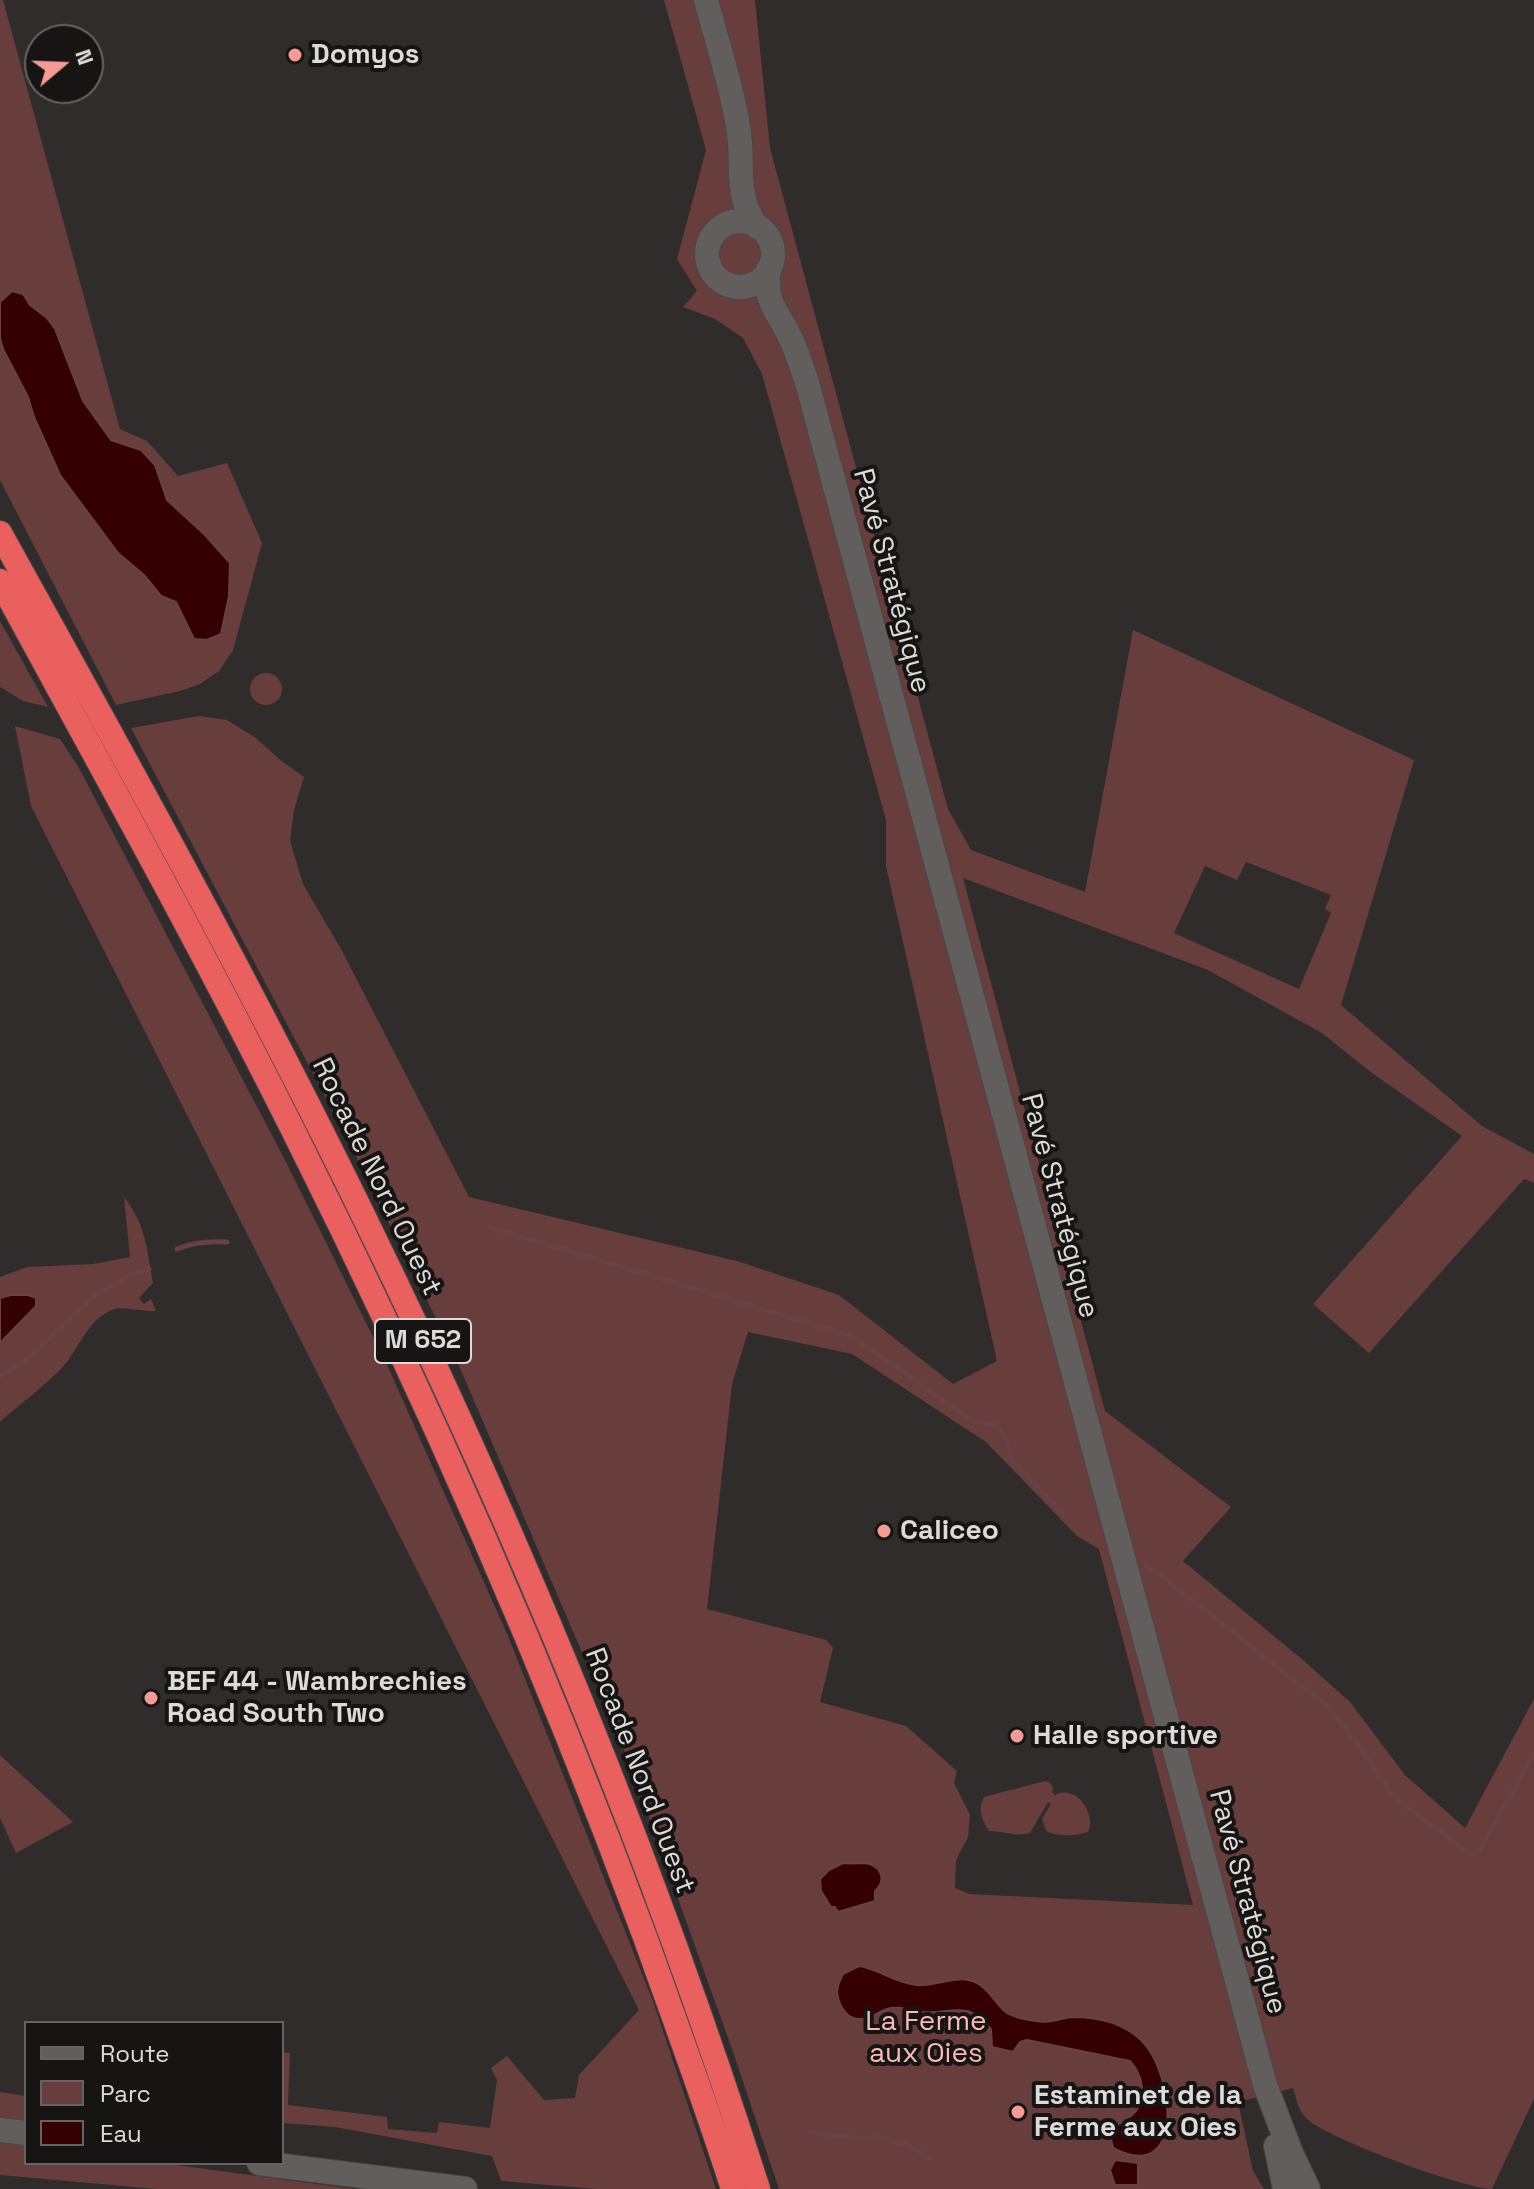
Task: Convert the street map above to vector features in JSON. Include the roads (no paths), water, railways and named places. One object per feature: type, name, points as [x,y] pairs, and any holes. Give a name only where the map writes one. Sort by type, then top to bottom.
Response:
[{"type":"highway","points":[[0,513],[88,691]]},
{"type":"highway","name":"Rocade Nord Ouest","points":[[0,533],[185,870],[308,1105],[404,1300],[482,1469],[552,1630],[642,1856],[758,2189]]},
{"type":"highway","name":"Rocade Nord Ouest","points":[[0,581],[265,1074],[432,1418],[512,1601],[601,1818],[733,2189]]},
{"type":"main road","points":[[706,0],[733,100],[740,145],[741,191],[746,209],[767,236],[772,249],[768,270],[756,283],[734,287],[722,281],[710,268],[707,252],[727,206],[740,145]]},
{"type":"main road","points":[[713,235],[731,223],[745,222],[757,227]]},
{"type":"main road","name":"Pavé Stratégique","points":[[768,270],[771,306],[793,344],[825,448],[1265,2085],[1285,2189]]},
{"type":"main road","name":"Pavé Stratégique","points":[[734,287],[767,313],[793,344]]},
{"type":"main road","name":"Pavé Stratégique","points":[[1265,2085],[1308,2189]]},
{"type":"main road","points":[[0,2130],[24,2133]]},
{"type":"main road","points":[[275,2165],[465,2189]]},
{"type":"water","points":[[12,291],[23,294],[55,329],[83,401],[111,440],[141,450],[155,465],[167,500],[230,563],[229,596],[221,634],[207,640],[194,639],[176,602],[161,596],[144,575],[118,553],[60,475],[0,338],[0,302]]},
{"type":"water","points":[[11,1295],[36,1298],[36,1306],[0,1343],[0,1298]]},
{"type":"water","points":[[843,1863],[869,1864],[878,1869],[881,1882],[875,1891],[875,1901],[838,1912],[831,1907],[821,1891],[820,1879]]},
{"type":"water","points":[[859,1966],[917,1985],[970,1980],[985,1989],[1007,2013],[1021,2018],[1045,2022],[1073,2017],[1091,2018],[1126,2029],[1141,2040],[1153,2056],[1161,2076],[1167,2121],[1163,2139],[1153,2152],[1137,2156],[1113,2148],[1109,2130],[1133,2114],[1142,2099],[1140,2078],[1130,2061],[1027,2040],[1020,2042],[1013,2052],[992,2047],[991,2029],[967,2011],[924,2012],[896,2008],[866,2018],[853,2018],[842,2007],[838,1986],[843,1974]]},
{"type":"water","points":[[1115,2160],[1138,2163],[1138,2185],[1115,2185],[1110,2170]]},
{"type":"waterway","points":[[489,1227],[852,1336],[971,1420],[998,1426],[1013,1461],[1062,1513]]},
{"type":"waterway","points":[[177,1249],[202,1242],[227,1242]]},
{"type":"waterway","points":[[0,1376],[34,1353],[92,1298],[129,1275],[149,1269]]},
{"type":"waterway","points":[[1146,1567],[1327,1706],[1388,1789],[1404,1805],[1472,1855],[1479,1852],[1534,1753]]},
{"type":"waterway","points":[[809,2132],[863,2139],[880,2137],[907,2145],[931,2158]]},
{"type":"place","name":"Domyos","points":[[295,55]]},
{"type":"place","name":"Caliceo","points":[[884,1531]]},
{"type":"place","name":"BEF 44 - Wambrechies Road South Two","points":[[151,1698]]},
{"type":"place","name":"Halle sportive","points":[[1017,1736]]},
{"type":"place","name":"Estaminet de la Ferme aux Oies","points":[[1018,2112]]},
{"type":"park label","name":"La Ferme aux Oies","points":[[926,2038]]}]
